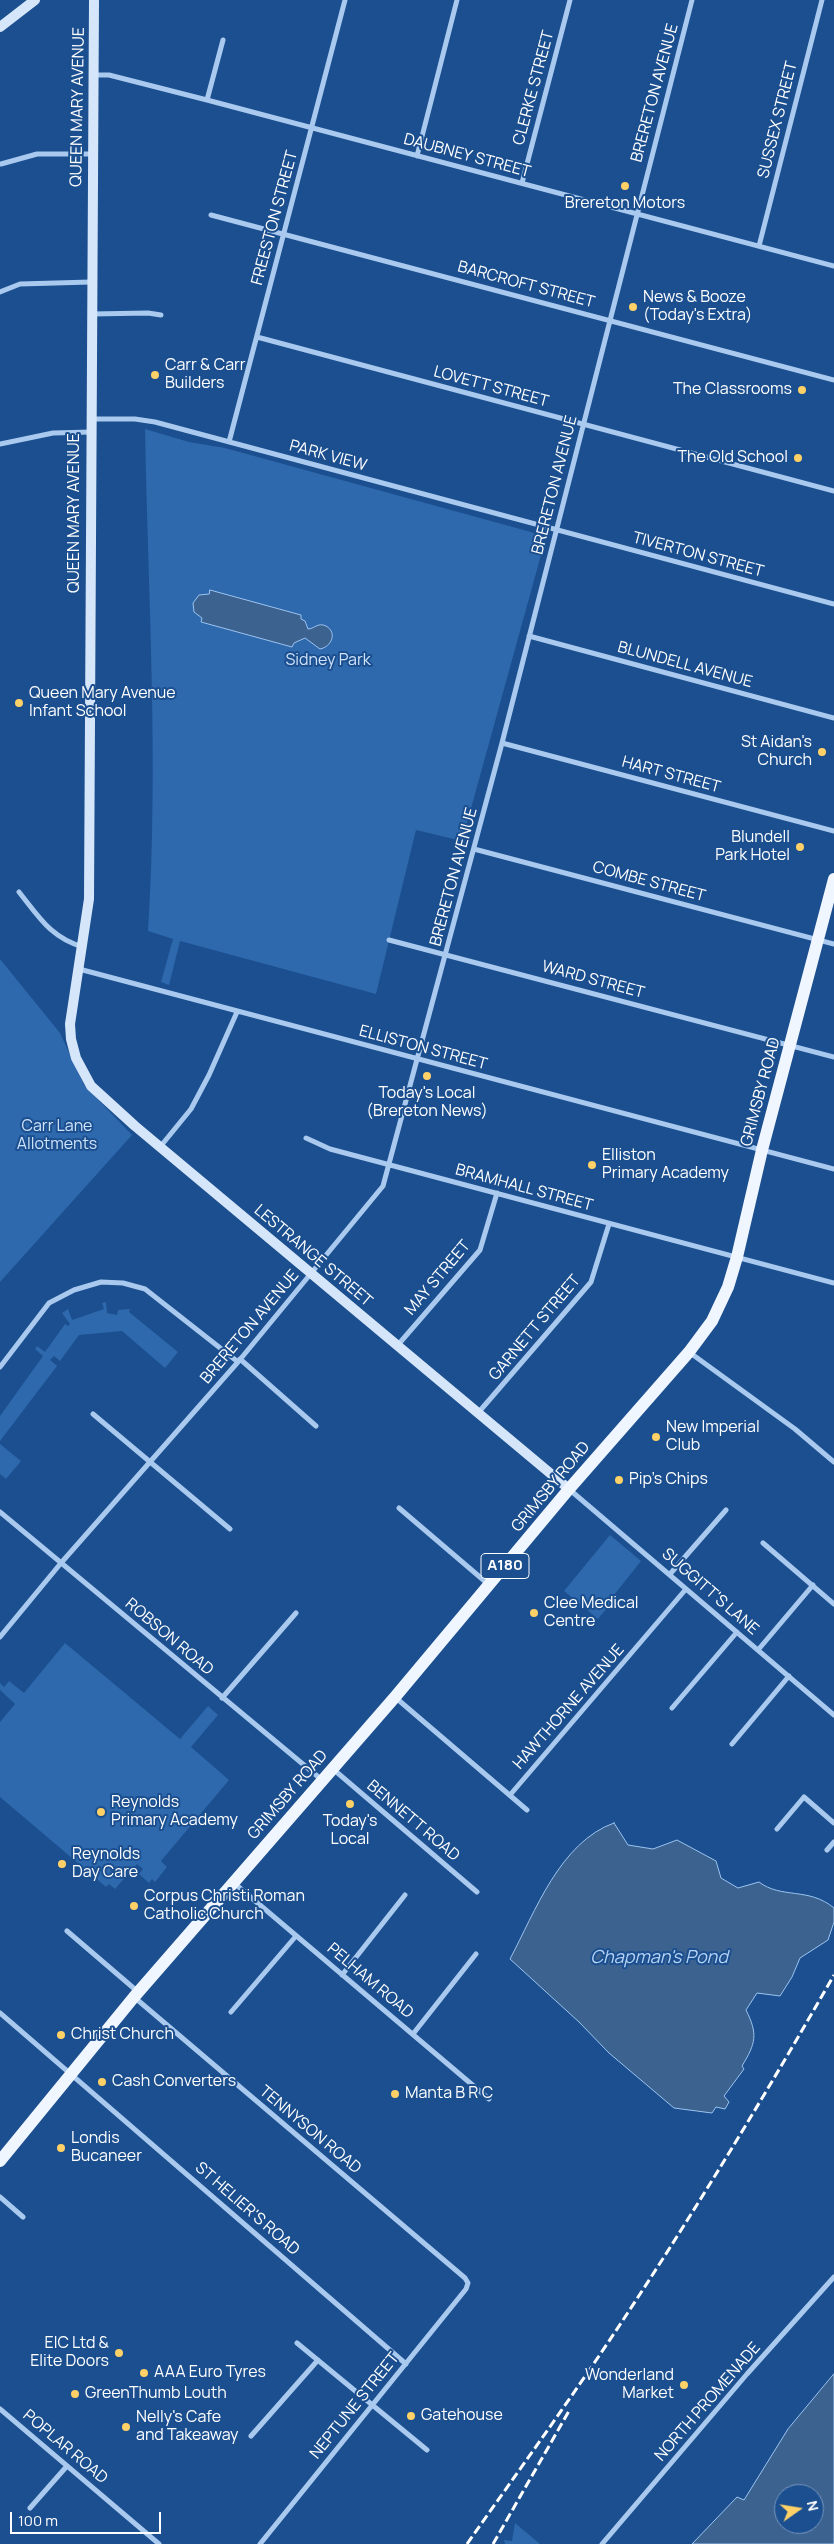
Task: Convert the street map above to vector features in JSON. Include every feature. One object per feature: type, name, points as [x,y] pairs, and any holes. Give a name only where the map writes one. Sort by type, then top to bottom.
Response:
[{"type":"main road","name":"GRIMSBY ROAD","points":[[0,2161],[137,1995],[395,1697],[569,1489],[689,1352],[712,1321],[728,1287],[737,1257],[762,1150],[834,879]]},
{"type":"street","points":[[0,27],[35,0]]},
{"type":"street","name":"QUEEN MARY AVENUE","points":[[70,1024],[89,899],[92,74],[94,0]]},
{"type":"street","name":"FREESTON STREET","points":[[229,442],[345,0]]},
{"type":"street","points":[[417,156],[457,0]]},
{"type":"street","name":"CLERKE STREET","points":[[522,183],[570,0]]},
{"type":"street","name":"BRERETON AVENUE","points":[[0,1637],[61,1563],[239,1360],[384,1186],[502,743],[582,424],[692,0]]},
{"type":"street","name":"SUSSEX STREET","points":[[759,246],[822,0]]},
{"type":"street","points":[[207,100],[223,40]]},
{"type":"street","name":"DAUBNEY STREET","points":[[92,74],[109,75],[312,127],[834,266]]},
{"type":"street","points":[[1,164],[37,154],[92,154]]},
{"type":"street","name":"BARCROFT STREET","points":[[211,215],[834,380]]},
{"type":"street","points":[[0,292],[20,284],[92,282]]},
{"type":"street","points":[[91,314],[148,312],[161,315]]},
{"type":"street","name":"LOVETT STREET","points":[[257,337],[834,491]]},
{"type":"street","name":"PARK VIEW","points":[[91,419],[135,419],[229,442],[556,531]]},
{"type":"street","points":[[0,444],[53,433],[91,432]]},
{"type":"street","name":"TIVERTON STREET","points":[[556,531],[834,604]]},
{"type":"street","name":"BLUNDELL AVENUE","points":[[529,636],[834,718]]},
{"type":"street","name":"HART STREET","points":[[502,743],[834,831]]},
{"type":"street","name":"COMBE STREET","points":[[474,848],[834,944]]},
{"type":"street","points":[[19,892],[49,929],[66,942],[83,947]]},
{"type":"street","name":"WARD STREET","points":[[389,940],[834,1057]]},
{"type":"street","name":"ELLISTON STREET","points":[[79,969],[834,1169]]},
{"type":"street","points":[[159,1148],[191,1109],[238,1012]]},
{"type":"street","name":"LESTRANGE STREET","points":[[70,1024],[76,1058],[91,1086],[159,1148],[312,1273],[569,1489]]},
{"type":"street","name":"BRAMHALL STREET","points":[[306,1138],[330,1149],[834,1283]]},
{"type":"street","name":"MAY STREET","points":[[397,1346],[480,1250],[497,1193]]},
{"type":"street","name":"GARNETT STREET","points":[[478,1414],[591,1282],[609,1224]]},
{"type":"street","points":[[0,1366],[49,1303],[74,1290],[101,1282],[123,1283],[144,1289],[239,1360],[316,1426]]},
{"type":"street","points":[[689,1352],[795,1429],[834,1462]]},
{"type":"street","points":[[93,1414],[230,1529]]},
{"type":"street","name":"SUGGITT'S LANE","points":[[569,1489],[834,1715]]},
{"type":"street","points":[[399,1508],[489,1584]]},
{"type":"street","points":[[670,1574],[726,1510]]},
{"type":"street","name":"ROBSON ROAD","points":[[0,1512],[323,1781]]},
{"type":"street","points":[[764,1543],[834,1604]]},
{"type":"street","points":[[758,1650],[813,1585]]},
{"type":"street","name":"HAWTHORNE AVENUE","points":[[510,1795],[686,1589]]},
{"type":"street","points":[[222,1698],[296,1613]]},
{"type":"street","points":[[672,1708],[737,1632]]},
{"type":"street","points":[[732,1744],[788,1676]]},
{"type":"street","points":[[395,1697],[527,1810]]},
{"type":"street","name":"BENNETT ROAD","points":[[332,1769],[477,1892]]},
{"type":"street","points":[[777,1829],[804,1797],[832,1821],[834,1814]]},
{"type":"street","points":[[827,1850],[834,1842]]},
{"type":"street","name":"PELHAM ROAD","points":[[234,1883],[490,2099]]},
{"type":"street","points":[[342,1975],[405,1895]]},
{"type":"street","name":"TENNYSON ROAD","points":[[67,1932],[137,1995],[465,2278],[468,2283]]},
{"type":"street","points":[[231,2012],[296,1936]]},
{"type":"street","points":[[413,2034],[476,1954]]},
{"type":"street","name":"ST HELIER'S ROAD","points":[[0,2013],[406,2364]]},
{"type":"street","points":[[0,2197],[23,2217]]},
{"type":"street","name":"NORTH PROMENADE","points":[[602,2544],[747,2374],[834,2277]]},
{"type":"street","name":"NEPTUNE STREET","points":[[260,2544],[466,2289],[468,2283]]},
{"type":"street","points":[[297,2343],[427,2450]]},
{"type":"street","points":[[251,2436],[318,2360]]},
{"type":"street","name":"POPLAR ROAD","points":[[0,2408],[159,2544]]},
{"type":"street","points":[[30,2508],[67,2466]]},
{"type":"green space","name":"Sidney Park","points":[[145,429],[189,442],[225,448],[531,532],[537,535],[542,547],[462,841],[416,830],[376,994],[180,941],[169,985],[161,982],[173,939],[148,931],[153,806],[153,743]]},
{"type":"green space","name":"Carr Lane Allotments","points":[[0,959],[60,1033],[84,1085],[132,1135],[0,1282]]},
{"type":"green space","points":[[106,1302],[107,1313],[117,1315],[118,1310],[130,1309],[129,1312],[178,1352],[165,1368],[122,1331],[79,1335],[60,1361],[54,1356],[50,1360],[57,1366],[0,1441],[0,1416],[43,1356],[35,1349],[37,1346],[45,1352],[65,1324],[68,1326],[70,1324],[62,1313],[68,1309],[72,1320],[104,1309],[102,1303]]},
{"type":"green space","points":[[0,1444],[21,1461],[6,1479],[0,1474]]},
{"type":"green space","points":[[610,1535],[641,1561],[598,1619],[564,1591]]},
{"type":"green space","name":"Reynolds Primary Academy","points":[[65,1643],[180,1739],[208,1706],[218,1715],[191,1747],[229,1780],[161,1861],[167,1867],[155,1882],[152,1879],[149,1883],[139,1874],[143,1869],[137,1864],[115,1889],[109,1884],[106,1887],[0,1797],[0,1722],[15,1704],[0,1690],[0,1683],[4,1687],[9,1681],[24,1693]]},
{"type":"green space","points":[[515,2523],[540,2544],[505,2544],[504,2540],[512,2541]]},
{"type":"water","points":[[210,590],[301,615],[301,619],[305,621],[308,629],[318,625],[326,626],[332,632],[332,639],[327,646],[320,649],[305,638],[294,643],[292,647],[201,622],[202,618],[194,612],[193,603],[199,595],[209,594]]},
{"type":"water","name":"Chapman's Pond","points":[[614,1823],[628,1845],[653,1849],[677,1840],[716,1861],[721,1878],[738,1888],[759,1882],[776,1890],[815,1897],[834,1908],[834,1922],[828,1940],[800,1958],[792,1977],[780,1996],[757,1993],[746,2010],[754,2032],[753,2045],[742,2066],[744,2069],[724,2096],[729,2102],[725,2109],[716,2107],[712,2113],[674,2108],[609,2053],[579,2022],[510,1959],[551,1880],[564,1862],[578,1846],[595,1832]]},
{"type":"water","points":[[834,2374],[834,2544],[692,2544],[737,2497],[744,2500],[788,2429]]},
{"type":"railway","points":[[467,2544],[585,2377],[651,2278],[783,2063],[834,1975]]},
{"type":"railway","points":[[493,2544],[569,2411]]},
{"type":"place","name":"Brereton Motors","points":[[625,186]]},
{"type":"place","name":"News & Booze (Today's Extra)","points":[[633,307]]},
{"type":"place","name":"Carr & Carr Builders","points":[[155,375]]},
{"type":"place","name":"The Classrooms","points":[[802,390]]},
{"type":"place","name":"The Old School","points":[[798,458]]},
{"type":"place","name":"Queen Mary Avenue Infant School","points":[[19,703]]},
{"type":"place","name":"St Aidan's Church","points":[[822,752]]},
{"type":"place","name":"Blundell Park Hotel","points":[[800,847]]},
{"type":"place","name":"Today's Local (Brereton News)","points":[[427,1076]]},
{"type":"place","name":"Elliston Primary Academy","points":[[592,1165]]},
{"type":"place","name":"New Imperial Club","points":[[656,1437]]},
{"type":"place","name":"Pip’s Chips","points":[[619,1480]]},
{"type":"place","name":"Clee Medical Centre","points":[[534,1613]]},
{"type":"place","name":"Today's Local","points":[[350,1804]]},
{"type":"place","name":"Reynolds Primary Academy","points":[[101,1812]]},
{"type":"place","name":"Reynolds Day Care","points":[[62,1864]]},
{"type":"place","name":"Corpus Christi Roman Catholic Church","points":[[134,1906]]},
{"type":"place","name":"Christ Church","points":[[61,2035]]},
{"type":"place","name":"Cash Converters","points":[[102,2082]]},
{"type":"place","name":"Manta B R C","points":[[395,2094]]},
{"type":"place","name":"Londis Bucaneer","points":[[61,2148]]},
{"type":"place","name":"EIC Ltd & Elite Doors","points":[[119,2353]]},
{"type":"place","name":"AAA Euro Tyres","points":[[144,2373]]},
{"type":"place","name":"Wonderland Market","points":[[684,2385]]},
{"type":"place","name":"GreenThumb Louth","points":[[75,2394]]},
{"type":"place","name":"Gatehouse","points":[[411,2416]]},
{"type":"place","name":"Nelly's Cafe and Takeaway","points":[[126,2427]]}]
